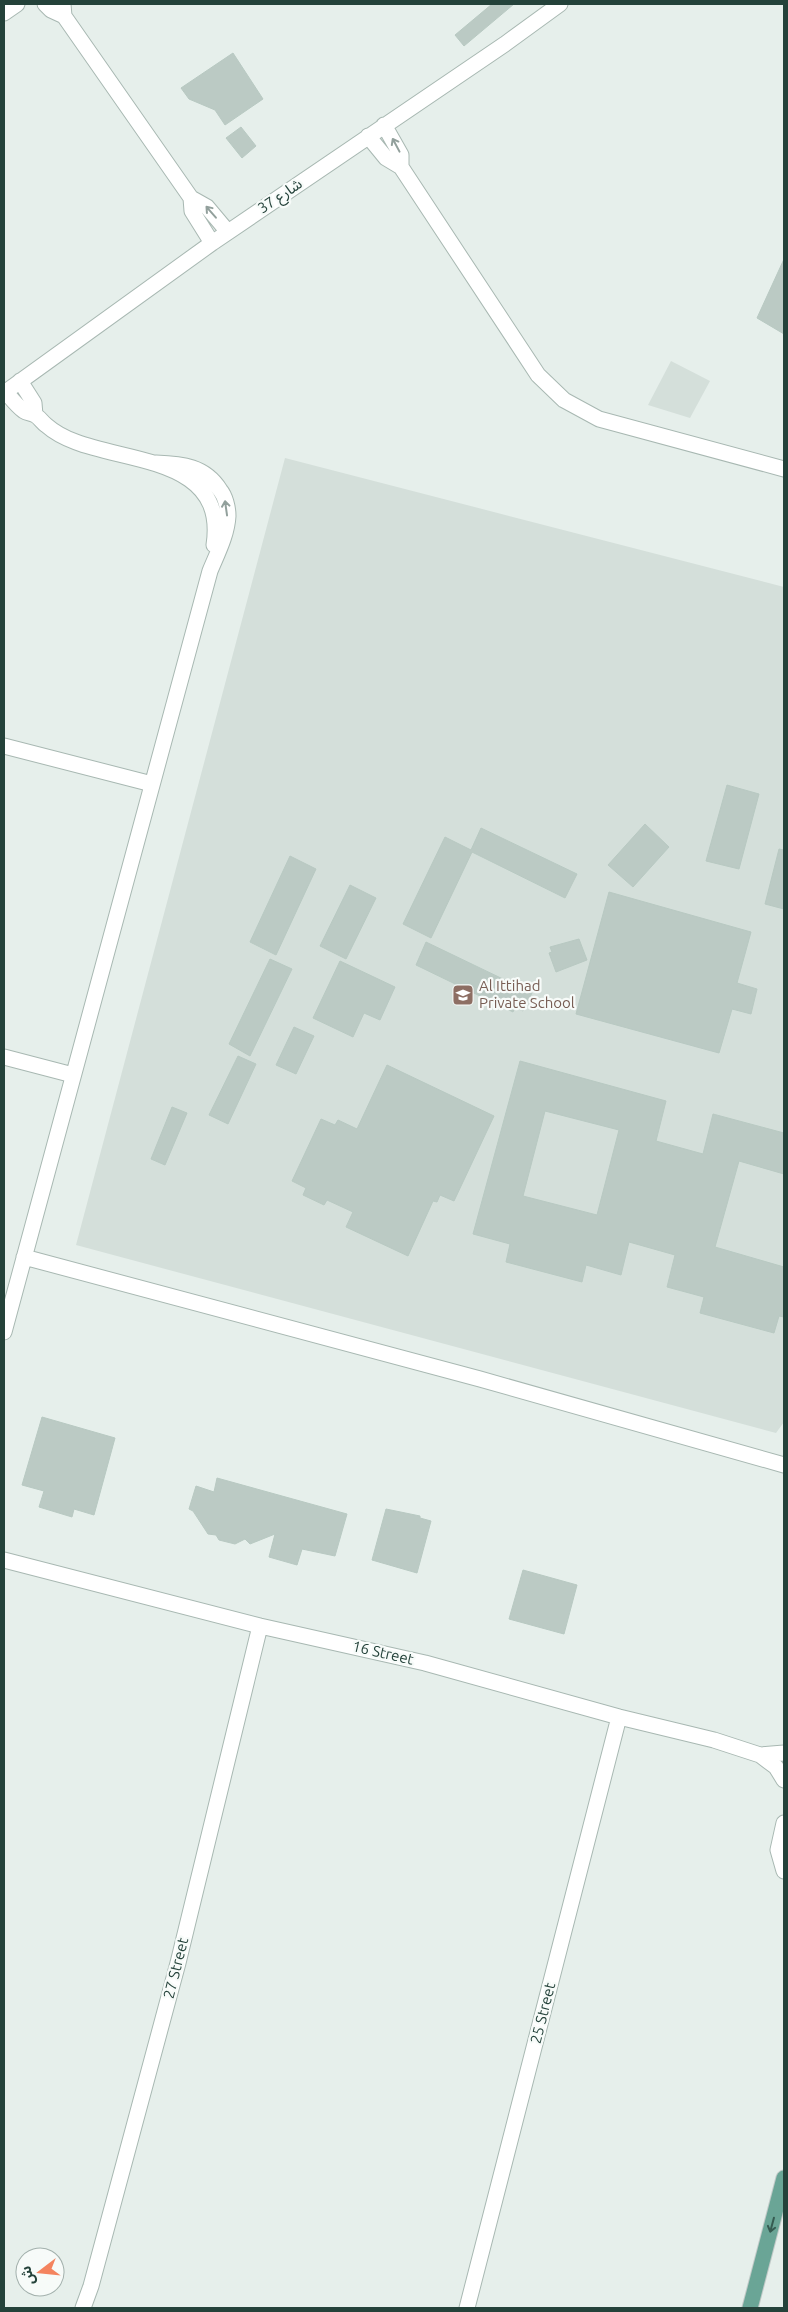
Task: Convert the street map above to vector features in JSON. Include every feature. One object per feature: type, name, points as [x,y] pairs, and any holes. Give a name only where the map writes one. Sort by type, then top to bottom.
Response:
[{"type":"main road","points":[[750,2308],[784,2178]]},
{"type":"street","points":[[4,13],[17,4]]},
{"type":"street","points":[[45,4],[52,10],[64,10],[191,198],[207,207],[228,232]]},
{"type":"street","name":"شارع 37","points":[[5,392],[212,242],[505,44],[560,4]]},
{"type":"street","points":[[384,125],[398,148],[402,167],[538,375],[564,400],[598,419],[784,469]]},
{"type":"street","points":[[368,136],[386,158],[402,167]]},
{"type":"street","points":[[191,198],[192,211],[212,242]]},
{"type":"street","points":[[20,381],[34,403],[35,415]]},
{"type":"street","points":[[4,1332],[210,571],[224,533],[228,514],[224,495],[213,479],[197,468],[178,464],[156,463],[76,442],[61,436],[35,415],[23,411],[5,392]]},
{"type":"street","points":[[4,746],[152,784]]},
{"type":"street","points":[[4,1057],[73,1075]]},
{"type":"street","points":[[24,1257],[471,1377],[784,1465]]},
{"type":"street","name":"16 Street","points":[[4,1560],[260,1626],[425,1663],[619,1717],[714,1740],[760,1755],[776,1767],[784,1780]]},
{"type":"street","name":"27 Street","points":[[83,2308],[91,2286],[175,1972],[260,1626]]},
{"type":"street","name":"25 Street","points":[[467,2308],[619,1717]]},
{"type":"street","name":"16 Street","points":[[760,1755],[784,1753]]},
{"type":"street","points":[[784,1823],[778,1850],[784,1871]]},
{"type":"shaded area","points":[[671,361],[710,381],[690,418],[648,405]]},
{"type":"shaded area","name":"Al Ittihad Private School","points":[[285,458],[784,587],[784,1422],[776,1433],[76,1245]]},
{"type":"building","points":[[492,4],[514,4],[464,46],[455,35]]},
{"type":"building","points":[[233,53],[263,99],[225,125],[215,110],[189,99],[181,88]]},
{"type":"building","points":[[241,127],[256,146],[242,158],[226,138]]},
{"type":"building","points":[[784,259],[784,334],[757,318]]},
{"type":"building","points":[[727,785],[759,794],[739,869],[706,861]]},
{"type":"building","points":[[645,824],[669,847],[633,887],[608,865]]},
{"type":"building","points":[[481,828],[577,874],[565,898],[472,852],[431,938],[403,924],[445,837],[471,850]]},
{"type":"building","points":[[779,849],[784,850],[784,909],[765,904]]},
{"type":"building","points":[[290,856],[316,869],[276,955],[250,942]]},
{"type":"building","points":[[350,885],[376,898],[346,959],[320,946]]},
{"type":"building","points":[[609,892],[751,932],[737,983],[757,989],[751,1014],[732,1009],[719,1053],[576,1014]]},
{"type":"building","points":[[579,939],[587,960],[556,972],[549,953],[552,952],[550,947]]},
{"type":"building","points":[[426,942],[532,993],[523,1011],[515,1007],[513,1012],[416,965]]},
{"type":"building","points":[[270,959],[292,969],[250,1056],[229,1044]]},
{"type":"building","points":[[340,961],[395,987],[380,1020],[364,1013],[353,1037],[313,1018]]},
{"type":"building","points":[[294,1027],[314,1036],[296,1074],[276,1065]]},
{"type":"building","points":[[238,1056],[256,1064],[228,1124],[209,1115]]},
{"type":"building","points":[[520,1061],[666,1101],[656,1141],[703,1154],[713,1114],[784,1133],[784,1174],[739,1161],[715,1247],[784,1267],[784,1317],[779,1316],[774,1333],[700,1313],[704,1297],[667,1287],[675,1255],[629,1242],[621,1275],[586,1265],[582,1282],[506,1262],[510,1244],[473,1234]],"holes":[[[545,1111],[619,1130],[597,1215],[523,1196]]]},
{"type":"building","points":[[387,1065],[494,1116],[454,1201],[440,1195],[437,1202],[433,1201],[408,1256],[346,1227],[353,1212],[327,1200],[324,1205],[303,1195],[306,1188],[292,1181],[321,1119],[335,1125],[338,1120],[357,1129]]},
{"type":"building","points":[[172,1107],[187,1113],[165,1165],[151,1159]]},
{"type":"building","points":[[42,1417],[115,1438],[94,1515],[74,1509],[72,1517],[39,1507],[44,1491],[22,1485]]},
{"type":"building","points":[[217,1478],[347,1514],[335,1556],[302,1549],[297,1565],[269,1557],[275,1534],[250,1544],[245,1539],[235,1544],[219,1540],[216,1535],[208,1534],[193,1511],[189,1509],[196,1486],[214,1492]]},
{"type":"building","points":[[386,1509],[420,1516],[420,1518],[431,1521],[417,1573],[372,1560]]},
{"type":"building","points":[[523,1570],[577,1585],[564,1634],[509,1619]]},
{"type":"place","name":"Al Ittihad Private School","points":[[463,995]]}]
